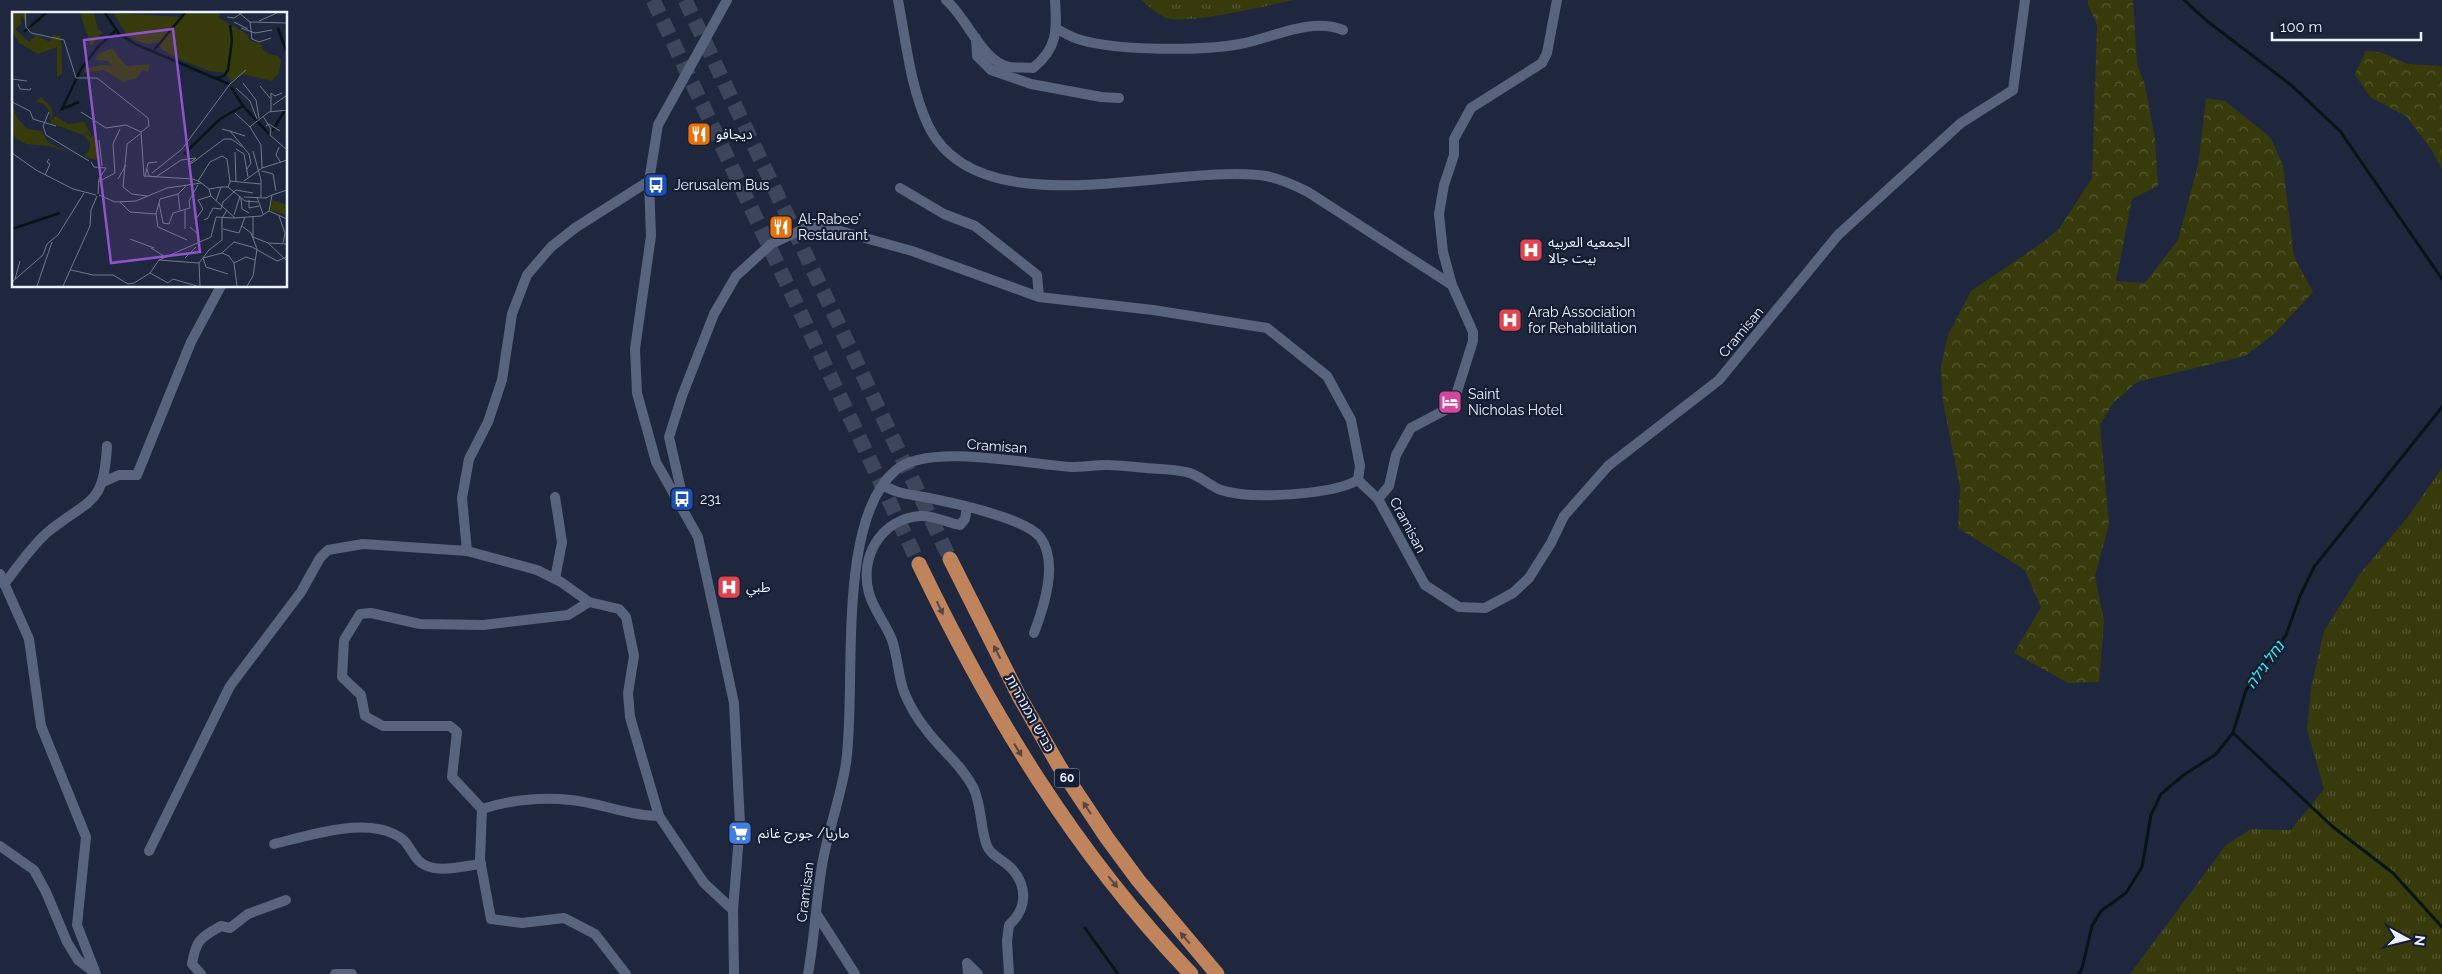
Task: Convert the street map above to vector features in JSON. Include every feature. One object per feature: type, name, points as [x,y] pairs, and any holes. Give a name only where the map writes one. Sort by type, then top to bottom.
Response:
[{"type":"highway","name":"כביש המנהרות","points":[[950,560],[1019,696],[1060,766],[1107,838],[1138,880],[1217,974]]},
{"type":"highway","name":"כביש המנהרות","points":[[919,564],[956,640],[1018,750],[1064,818],[1102,869],[1191,974]]},
{"type":"street","points":[[727,0],[658,125],[649,181],[652,236],[635,349],[637,393],[656,462],[686,512],[698,537],[734,703],[740,824],[733,910],[734,974]]},
{"type":"street","points":[[898,0],[914,84],[928,125],[943,146],[965,165],[989,176],[1024,184],[1090,184],[1235,174],[1264,176],[1283,180],[1308,192],[1452,285]]},
{"type":"street","points":[[946,0],[976,37],[987,55],[1009,67],[1033,68],[1044,59],[1053,44],[1057,29],[1055,0]]},
{"type":"street","points":[[1378,499],[1389,486],[1396,454],[1411,428],[1450,408],[1462,382],[1473,332],[1452,285],[1443,252],[1439,214],[1444,185],[1454,155],[1454,138],[1460,124],[1471,108],[1542,63],[1547,53],[1557,0]]},
{"type":"street","name":"Cramisan","points":[[808,974],[822,862],[845,765],[850,700],[855,569],[862,526],[870,506],[895,470],[907,463],[930,458],[975,457],[1074,467],[1108,465],[1188,472],[1222,490],[1250,494],[1314,494],[1349,485],[1358,480],[1378,499],[1425,585],[1459,607],[1485,608],[1513,593],[1529,578],[1551,543],[1564,516],[1603,471],[1637,441],[1719,380],[1838,235],[1961,122],[2013,90],[2025,0]]},
{"type":"street","points":[[1057,29],[1081,40],[1120,46],[1190,49],[1239,44],[1313,26],[1334,26],[1343,30]]},
{"type":"street","points":[[976,37],[977,56],[991,70],[1031,84],[1101,97],[1119,98]]},
{"type":"street","points":[[467,552],[462,498],[469,459],[488,422],[502,380],[512,314],[527,275],[551,247],[575,228],[649,181]]},
{"type":"street","points":[[900,188],[944,214],[976,226],[1037,275],[1039,297]]},
{"type":"street","points":[[686,512],[669,437],[682,396],[714,314],[736,276],[770,244],[810,226],[840,231],[912,251],[1039,297],[1153,310],[1267,328],[1327,376],[1350,420],[1360,466],[1358,480]]},
{"type":"street","points":[[103,482],[119,475],[137,475],[191,342],[220,288]]},
{"type":"street","points":[[4,584],[48,532],[96,496],[103,482],[107,446]]},
{"type":"street","points":[[883,485],[896,492],[967,507],[1032,529],[1041,538],[1048,562],[1044,600],[1034,633]]},
{"type":"street","points":[[554,496],[562,542],[555,579]]},
{"type":"street","points":[[967,507],[965,519],[960,525],[948,523],[937,518],[919,516],[886,528],[877,538],[865,576],[869,595],[893,643],[904,692],[926,730],[959,765],[974,789],[987,848],[1013,870],[1023,890],[1024,905],[1020,916],[1009,925],[1007,941],[1009,974]]},
{"type":"street","points":[[149,851],[230,686],[301,592],[320,558],[328,550],[363,544],[467,552],[537,570],[555,579],[589,602],[619,608],[626,617],[634,656],[628,693],[630,716],[659,816],[704,883],[733,910]]},
{"type":"street","points":[[0,574],[29,639],[41,726],[86,836],[77,925],[96,974]]},
{"type":"street","points":[[589,602],[568,614],[482,625],[420,624],[371,613],[360,614],[344,640],[342,677],[361,695],[365,716],[383,726],[450,726],[457,732],[452,777],[482,809],[481,864],[491,920],[522,923],[564,918],[596,934],[626,974]]},
{"type":"street","points":[[482,809],[502,803],[571,800],[644,816],[659,816]]},
{"type":"street","points":[[274,844],[332,831],[375,828],[393,833],[408,843],[418,861],[430,869],[481,864]]},
{"type":"street","points":[[0,846],[34,870],[46,892],[67,942],[78,960],[96,974]]},
{"type":"street","points":[[201,974],[192,964],[195,946],[202,936],[221,926],[230,928],[248,914],[286,900]]},
{"type":"street","points":[[816,913],[855,974]]},
{"type":"street","points":[[968,974],[967,963],[978,974]]},
{"type":"street","points":[[335,974],[352,974]]},
{"type":"green space","points":[[1142,0],[1294,0],[1229,14],[1177,19],[1160,15]]},
{"type":"green space","points":[[2088,0],[2133,0],[2137,64],[2145,85],[2155,139],[2158,186],[2132,199],[2116,281],[2145,283],[2178,240],[2198,165],[2206,98],[2225,101],[2271,138],[2283,166],[2294,257],[2313,292],[2274,334],[2245,356],[2137,382],[2113,403],[2100,425],[2109,524],[2095,576],[2104,621],[2099,682],[2068,683],[2014,653],[2041,607],[2025,570],[1958,528],[1960,487],[1943,402],[1941,366],[1948,335],[1971,291],[2042,243],[2059,229],[2092,178],[2097,25],[2088,5]]},
{"type":"green space","points":[[2366,51],[2380,52],[2408,64],[2442,66],[2442,169],[2431,149],[2407,117],[2370,97],[2355,74]]},
{"type":"green space","points":[[2442,468],[2442,974],[2130,974],[2226,845],[2251,829],[2291,830],[2324,789],[2307,729],[2311,688],[2324,631],[2360,574],[2407,518]]},
{"type":"waterway","points":[[2184,0],[2207,21],[2291,85],[2340,131],[2442,279]]},
{"type":"waterway","name":"נחל גילה","points":[[2079,974],[2092,926],[2101,911],[2126,893],[2142,867],[2151,815],[2161,794],[2185,774],[2215,755],[2233,733],[2246,690],[2286,635],[2300,596],[2314,567],[2442,407]]},
{"type":"waterway","points":[[2233,733],[2333,827],[2393,873],[2442,927]]},
{"type":"waterway","points":[[1085,928],[1118,974]]},
{"type":"tunnel","points":[[653,0],[919,564]]},
{"type":"tunnel","points":[[685,0],[950,559]]},
{"type":"place","name":"ديجافو","points":[[699,134]]},
{"type":"place","name":"Jerusalem Bus","points":[[656,185]]},
{"type":"place","name":"Al-Rabee' Restaurant","points":[[781,227]]},
{"type":"place","name":"الجمعيه العربيه بيت جالا","points":[[1531,250]]},
{"type":"place","name":"Arab Association for Rehabilitation","points":[[1510,320]]},
{"type":"place","name":"Saint Nicholas Hotel","points":[[1450,402]]},
{"type":"place","name":"231","points":[[682,499]]},
{"type":"place","name":"طبي","points":[[729,587]]},
{"type":"place","name":"ماريا/ جورج غانم","points":[[740,833]]}]
